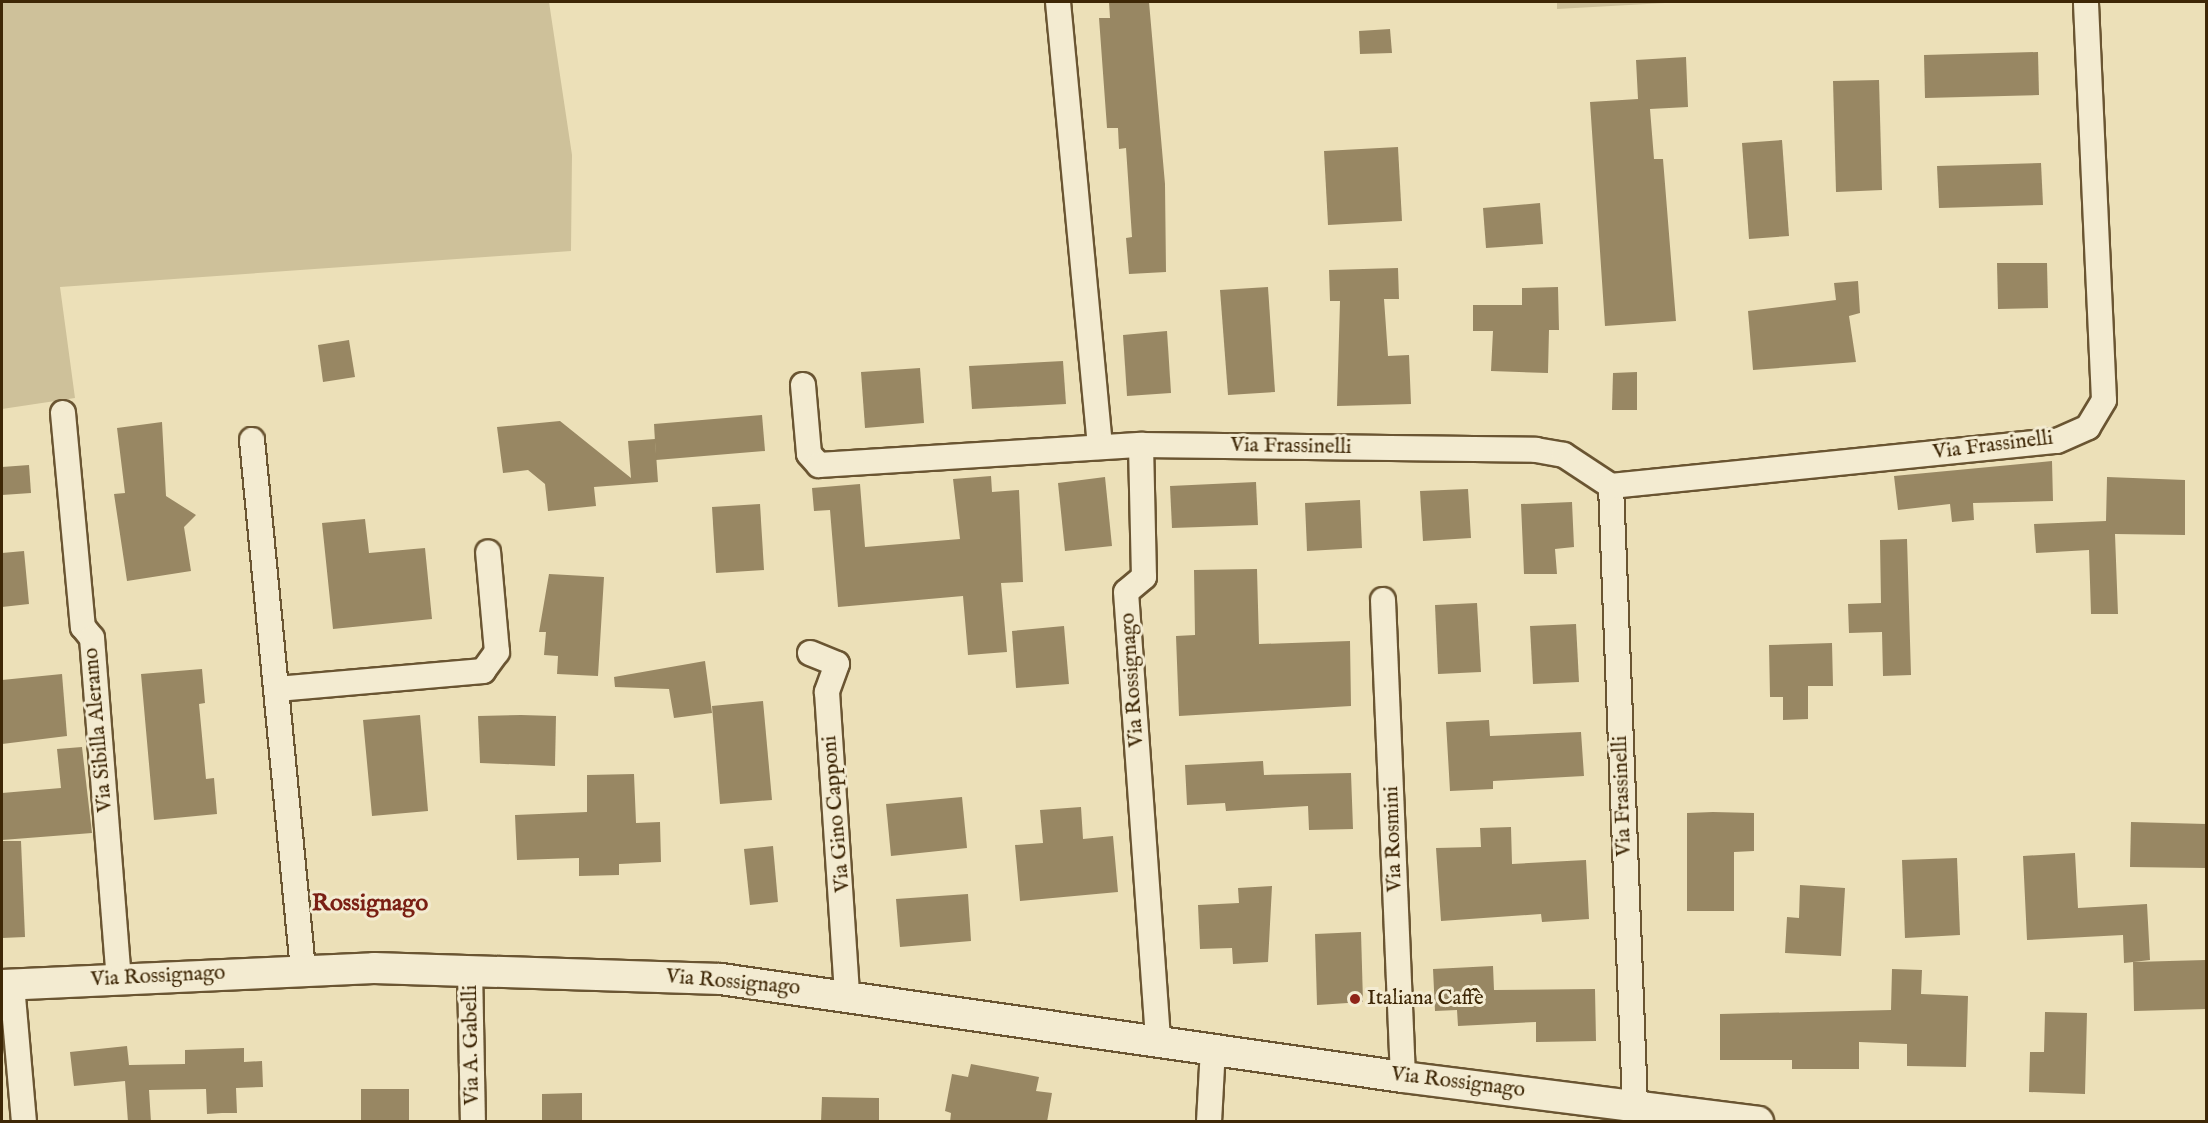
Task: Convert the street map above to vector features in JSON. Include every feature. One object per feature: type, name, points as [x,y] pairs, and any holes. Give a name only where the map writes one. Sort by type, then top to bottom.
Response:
[{"type":"street","points":[[1058,2],[1100,447]]},
{"type":"street","name":"Via Frassinelli","points":[[1141,445],[1536,450],[1564,455],[1611,486],[2057,441],[2088,427],[2104,400],[2086,2]]},
{"type":"street","points":[[803,385],[809,454],[819,465],[1141,445]]},
{"type":"street","name":"Via Sibilla Aleramo","points":[[63,413],[83,627],[92,638],[119,979]]},
{"type":"street","points":[[252,440],[303,970]]},
{"type":"street","name":"Via Rossignago","points":[[1141,445],[1144,577],[1126,592],[1158,1041]]},
{"type":"street","name":"Via Frassinelli","points":[[1611,486],[1635,1105]]},
{"type":"street","points":[[277,689],[483,671],[497,652],[488,552]]},
{"type":"street","name":"Via Rosmini","points":[[1383,600],[1403,1077]]},
{"type":"street","name":"Via Gino Capponi","points":[[810,653],[837,664],[827,692],[848,942],[847,994]]},
{"type":"street","name":"Via Rossignago","points":[[24,1122],[7,985],[303,970],[470,969],[721,979],[847,994],[1403,1077],[1758,1122]]},
{"type":"street","name":"Via A. Gabelli","points":[[470,969],[473,1122]]},
{"type":"street","points":[[1209,1122],[1213,1049]]},
{"type":"shaded area","points":[[2,2],[549,2],[572,155],[571,251],[60,287],[75,398],[2,409]]},
{"type":"shaded area","points":[[1557,2],[1683,2],[1557,9]]},
{"type":"building","points":[[1109,2],[1149,2],[1165,184],[1166,272],[1129,274],[1126,238],[1132,237],[1126,148],[1119,149],[1118,128],[1107,128],[1099,18],[1110,18]]},
{"type":"building","points":[[1390,29],[1392,53],[1360,54],[1359,31]]},
{"type":"building","points":[[2038,52],[2039,95],[1925,98],[1924,55]]},
{"type":"building","points":[[1686,57],[1688,107],[1650,109],[1654,159],[1663,159],[1676,321],[1605,326],[1590,102],[1638,99],[1636,60]]},
{"type":"building","points":[[1879,80],[1882,190],[1836,192],[1833,81]]},
{"type":"building","points":[[1782,140],[1789,236],[1749,239],[1742,143]]},
{"type":"building","points":[[1398,147],[1402,221],[1328,225],[1324,151]]},
{"type":"building","points":[[2041,163],[2043,205],[1939,208],[1937,166]]},
{"type":"building","points":[[1540,203],[1543,244],[1486,248],[1483,208]]},
{"type":"building","points":[[1997,263],[2047,263],[2048,308],[1998,309]]},
{"type":"building","points":[[1398,268],[1399,299],[1384,299],[1388,356],[1409,355],[1411,404],[1337,406],[1340,301],[1330,301],[1329,270]]},
{"type":"building","points":[[1858,281],[1860,313],[1849,316],[1856,362],[1753,370],[1748,311],[1836,300],[1834,283]]},
{"type":"building","points":[[1268,287],[1275,392],[1228,395],[1220,290]]},
{"type":"building","points":[[1558,287],[1559,330],[1549,330],[1548,373],[1491,371],[1493,331],[1473,331],[1473,305],[1522,305],[1522,288]]},
{"type":"building","points":[[1167,331],[1171,393],[1127,396],[1123,335]]},
{"type":"building","points":[[349,340],[355,377],[323,382],[318,345]]},
{"type":"building","points":[[1063,361],[1066,404],[972,409],[969,366]]},
{"type":"building","points":[[920,368],[924,423],[865,428],[861,372]]},
{"type":"building","points":[[1637,372],[1637,410],[1612,410],[1613,373]]},
{"type":"building","points":[[762,415],[765,451],[656,460],[654,424]]},
{"type":"building","points":[[560,421],[631,478],[628,441],[655,439],[658,482],[594,487],[596,506],[548,511],[545,484],[528,470],[503,473],[497,427]]},
{"type":"building","points":[[162,422],[166,496],[196,515],[184,527],[191,571],[127,581],[114,494],[125,493],[117,428]]},
{"type":"building","points":[[2052,461],[2053,501],[1973,503],[1974,520],[1952,522],[1950,504],[1898,510],[1894,476]]},
{"type":"building","points":[[29,465],[31,493],[2,495],[2,467]]},
{"type":"building","points":[[991,476],[992,492],[1019,490],[1023,582],[1001,583],[1007,652],[968,655],[963,596],[838,607],[830,510],[814,511],[812,488],[860,484],[865,547],[960,539],[953,479]]},
{"type":"building","points":[[1105,477],[1112,546],[1065,551],[1058,483]]},
{"type":"building","points":[[2107,477],[2185,480],[2185,535],[2115,534],[2118,614],[2091,614],[2089,550],[2036,553],[2034,524],[2106,521]]},
{"type":"building","points":[[1256,482],[1258,525],[1172,528],[1170,486]]},
{"type":"building","points":[[1468,489],[1471,538],[1423,541],[1420,491]]},
{"type":"building","points":[[1360,500],[1362,548],[1307,551],[1305,503]]},
{"type":"building","points":[[1572,502],[1574,547],[1555,549],[1557,574],[1524,574],[1521,504]]},
{"type":"building","points":[[760,504],[764,570],[716,573],[712,507]]},
{"type":"building","points":[[365,519],[369,553],[425,548],[432,619],[333,629],[322,523]]},
{"type":"building","points":[[1907,539],[1911,675],[1883,676],[1882,632],[1849,633],[1848,604],[1881,603],[1880,540]]},
{"type":"building","points":[[24,551],[29,604],[2,607],[2,553]]},
{"type":"building","points":[[1257,569],[1259,644],[1350,641],[1351,706],[1179,716],[1176,636],[1195,635],[1194,570]]},
{"type":"building","points":[[549,574],[604,577],[598,676],[557,674],[558,656],[544,655],[546,632],[539,632]]},
{"type":"building","points":[[1477,603],[1481,672],[1438,674],[1435,605]]},
{"type":"building","points":[[1576,624],[1579,682],[1533,684],[1530,626]]},
{"type":"building","points":[[1064,626],[1069,684],[1016,688],[1012,631]]},
{"type":"building","points":[[1832,643],[1833,686],[1808,686],[1808,719],[1783,720],[1783,697],[1770,697],[1769,645]]},
{"type":"building","points":[[705,661],[712,713],[674,718],[669,689],[615,687],[614,677]]},
{"type":"building","points":[[202,669],[205,703],[199,704],[206,779],[214,778],[217,814],[154,820],[141,674]]},
{"type":"building","points":[[62,674],[67,736],[2,744],[2,680]]},
{"type":"building","points":[[763,701],[772,800],[720,804],[712,706]]},
{"type":"building","points":[[420,715],[428,811],[372,816],[363,720]]},
{"type":"building","points":[[478,716],[556,716],[555,766],[480,763]]},
{"type":"building","points":[[1489,720],[1490,736],[1581,732],[1584,776],[1493,781],[1493,789],[1450,791],[1446,722]]},
{"type":"building","points":[[82,747],[92,833],[2,840],[2,793],[61,788],[57,749]]},
{"type":"building","points":[[1263,761],[1264,775],[1351,773],[1353,829],[1309,830],[1308,806],[1226,811],[1225,803],[1187,805],[1185,765]]},
{"type":"building","points":[[634,774],[636,823],[660,822],[661,862],[619,864],[619,875],[579,876],[579,858],[517,860],[515,815],[587,812],[587,775]]},
{"type":"building","points":[[962,797],[967,848],[891,856],[886,804]]},
{"type":"building","points":[[1081,807],[1083,839],[1113,836],[1118,892],[1020,901],[1015,845],[1043,843],[1040,810]]},
{"type":"building","points":[[1687,813],[1754,813],[1754,851],[1734,852],[1734,911],[1687,911]]},
{"type":"building","points":[[2131,822],[2206,824],[2206,868],[2130,867]]},
{"type":"building","points":[[1511,827],[1512,864],[1586,860],[1589,919],[1542,922],[1541,914],[1441,921],[1436,848],[1481,847],[1480,828]]},
{"type":"building","points":[[2,841],[21,841],[25,937],[2,938]]},
{"type":"building","points":[[773,846],[778,902],[750,905],[744,849]]},
{"type":"building","points":[[2075,853],[2078,908],[2147,904],[2150,960],[2124,963],[2123,935],[2027,940],[2023,856]]},
{"type":"building","points":[[1957,858],[1960,935],[1905,938],[1902,860]]},
{"type":"building","points":[[1800,885],[1845,888],[1841,956],[1785,953],[1787,917],[1799,918]]},
{"type":"building","points":[[1272,886],[1268,962],[1233,964],[1232,948],[1200,949],[1198,905],[1239,903],[1238,888]]},
{"type":"building","points":[[968,894],[971,941],[900,947],[896,899]]},
{"type":"building","points":[[1361,932],[1363,1002],[1317,1005],[1315,934]]},
{"type":"building","points":[[2206,960],[2206,1009],[2134,1011],[2133,962]]},
{"type":"building","points":[[1493,966],[1494,990],[1595,989],[1596,1041],[1536,1042],[1536,1022],[1458,1026],[1457,1010],[1435,1011],[1433,969]]},
{"type":"building","points":[[1892,969],[1922,970],[1921,994],[1968,996],[1966,1067],[1907,1066],[1907,1044],[1859,1042],[1859,1069],[1792,1069],[1792,1060],[1720,1060],[1720,1014],[1891,1010]]},
{"type":"building","points":[[2045,1012],[2087,1013],[2085,1094],[2029,1092],[2030,1052],[2044,1052]]},
{"type":"building","points":[[127,1046],[129,1065],[185,1064],[185,1050],[244,1048],[244,1062],[262,1061],[263,1087],[236,1088],[237,1113],[207,1114],[206,1089],[149,1090],[151,1122],[128,1122],[125,1081],[74,1086],[70,1052]]},
{"type":"building","points":[[971,1064],[1039,1077],[1036,1091],[1052,1093],[1047,1122],[950,1122],[951,1113],[945,1111],[952,1074],[968,1077]]},
{"type":"building","points":[[361,1089],[409,1089],[409,1122],[361,1122]]},
{"type":"building","points":[[582,1093],[582,1122],[542,1122],[542,1094]]},
{"type":"building","points":[[822,1097],[879,1098],[879,1122],[821,1122]]},
{"type":"place","name":"Italiana Caffè","points":[[1355,999]]},
{"type":"district","name":"Rossignago","points":[[370,904]]}]
